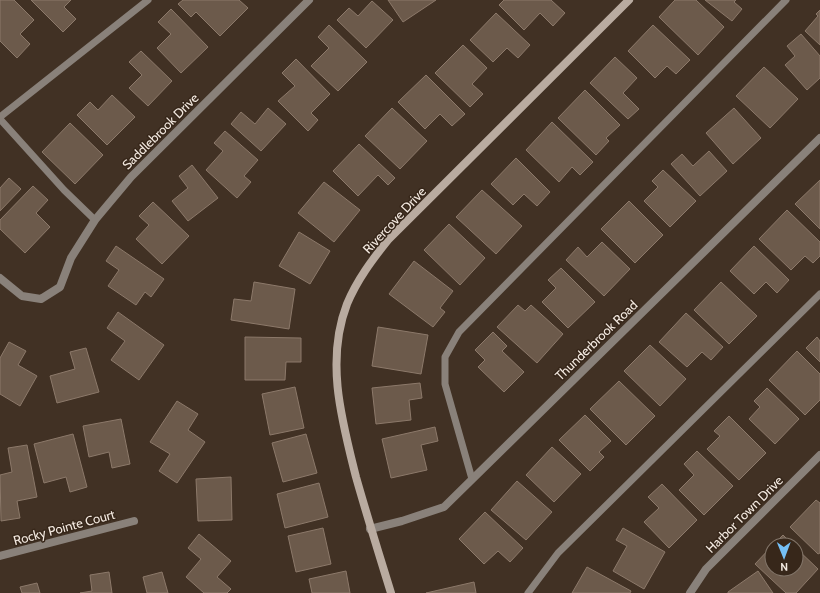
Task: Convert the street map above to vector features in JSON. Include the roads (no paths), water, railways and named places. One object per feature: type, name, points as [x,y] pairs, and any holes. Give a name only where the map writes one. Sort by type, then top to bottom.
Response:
[{"type":"street","name":"Saddlebrook Drive","points":[[0,278],[22,296],[41,299],[60,287],[71,258],[95,220],[131,177],[309,0]]},
{"type":"street","name":"Rivercove Drive","points":[[391,593],[370,529],[344,429],[336,386],[337,353],[341,326],[350,298],[363,272],[388,240],[629,0]]},
{"type":"street","name":"Thunderbrook Road","points":[[370,529],[402,521],[444,506],[820,138]]},
{"type":"street","name":"Harbor Town Drive","points":[[690,593],[706,569],[820,455]]},
{"type":"street","name":"Rocky Pointe Court","points":[[0,556],[134,521]]},
{"type":"lane","points":[[95,220],[64,190],[0,118],[148,0]]},
{"type":"lane","points":[[472,479],[445,384],[446,357],[459,332],[786,0]]},
{"type":"lane","points":[[528,593],[558,553],[820,294]]}]
